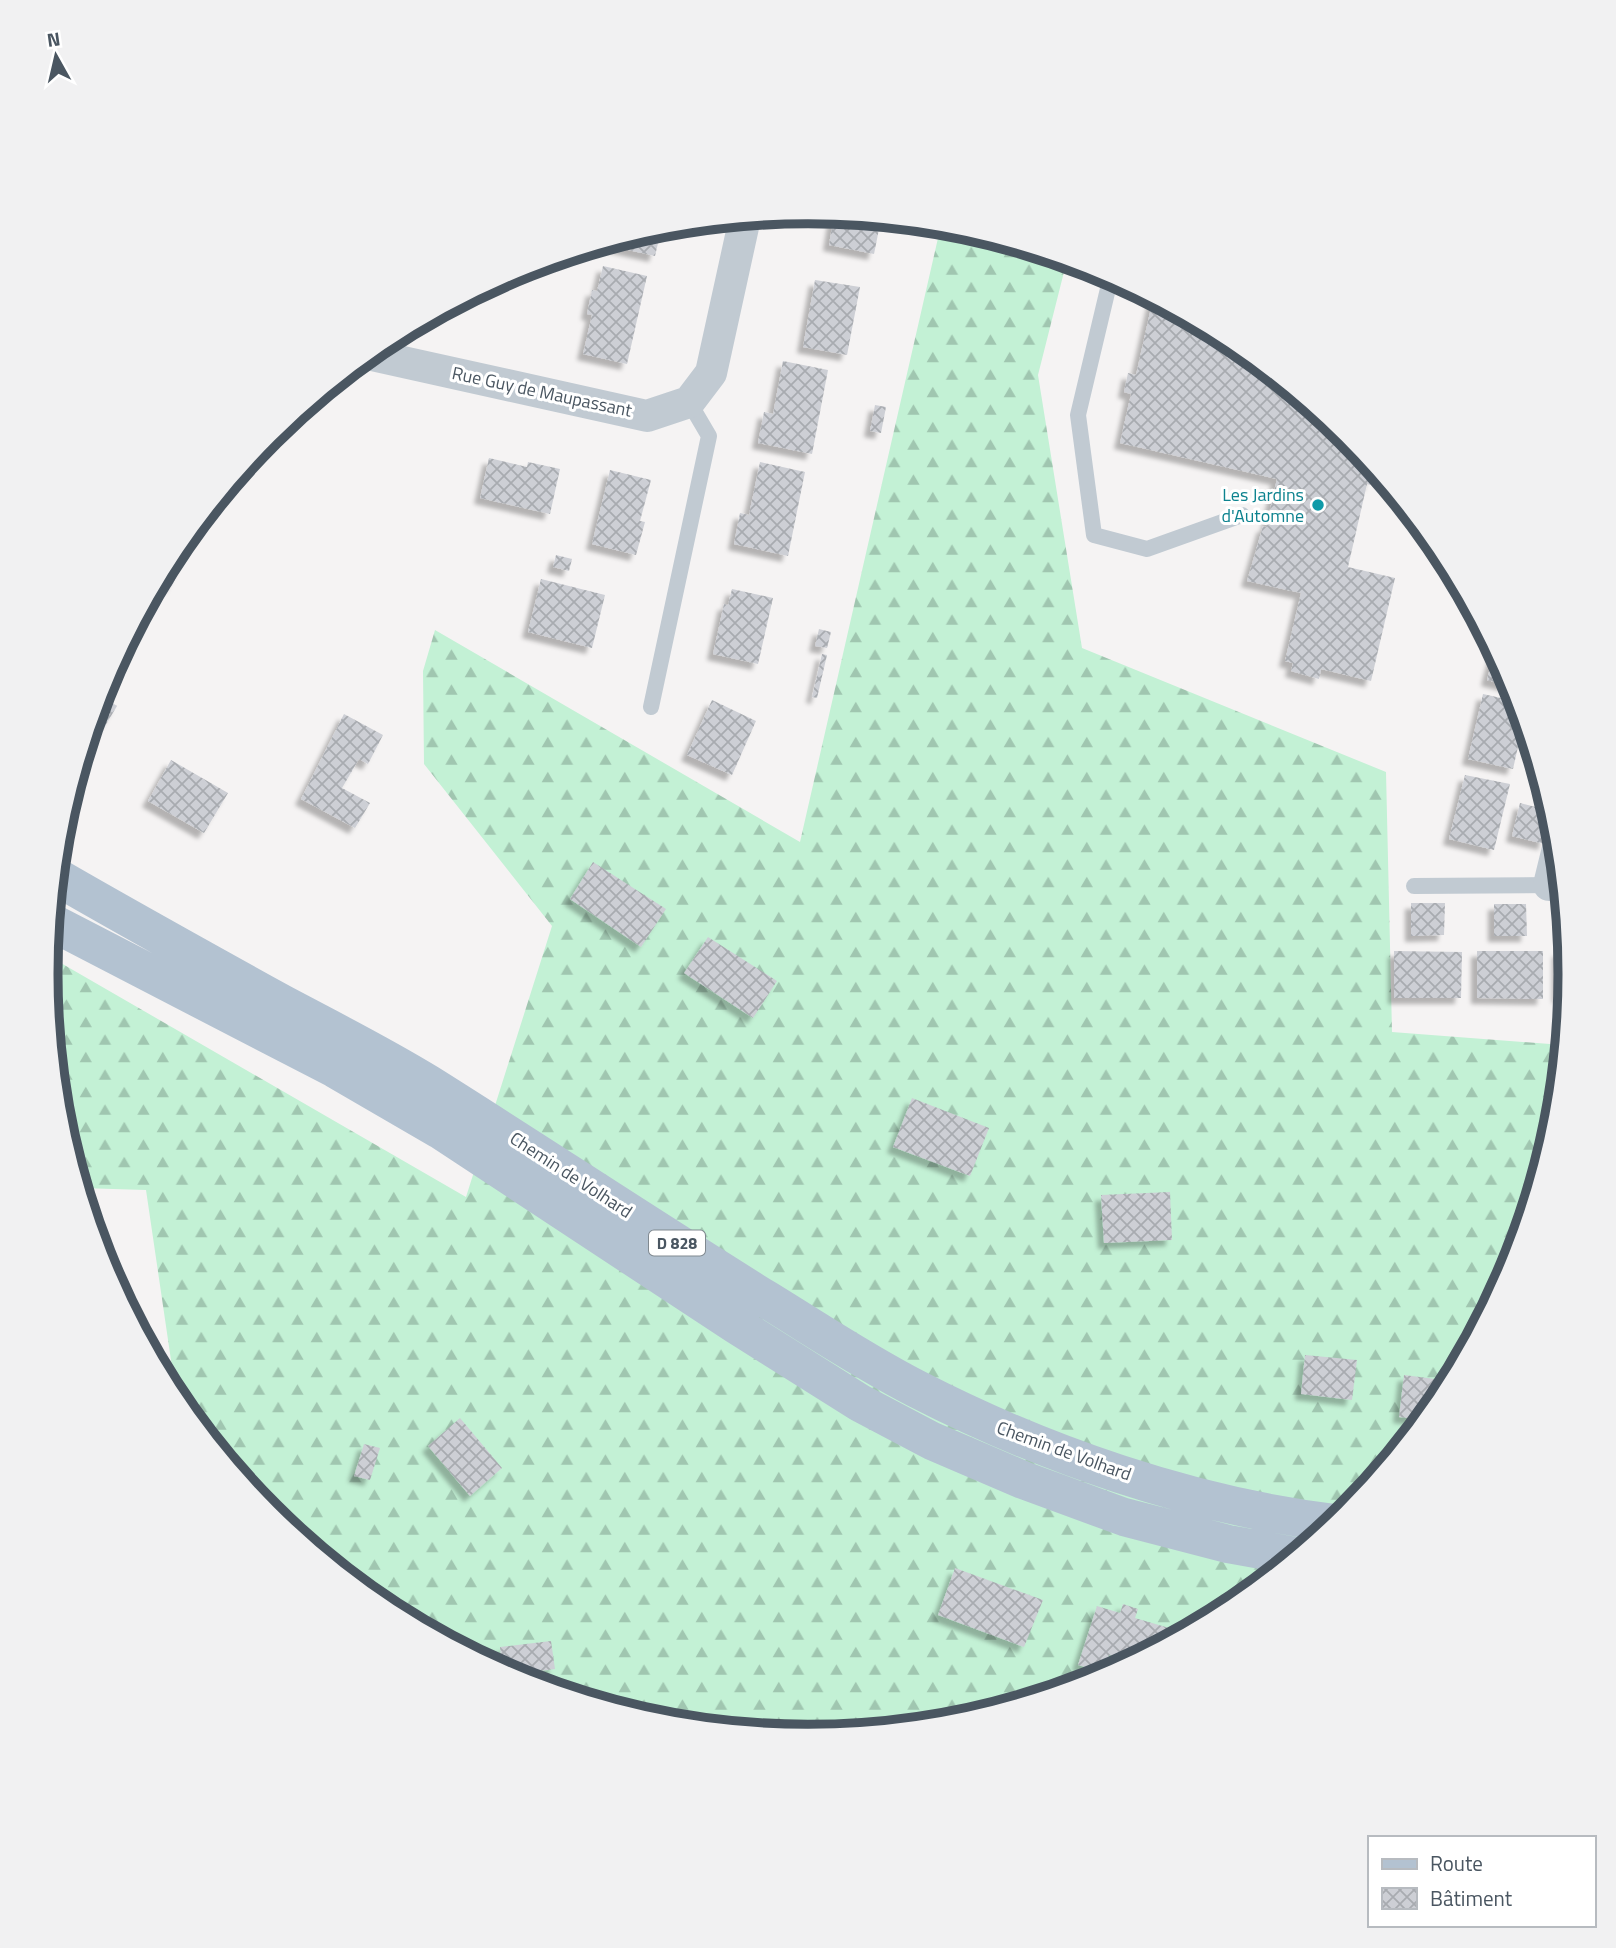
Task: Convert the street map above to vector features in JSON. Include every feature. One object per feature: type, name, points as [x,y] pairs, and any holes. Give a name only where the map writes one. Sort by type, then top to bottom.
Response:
[{"type":"main road","name":"Chemin de Volhard","points":[[63,881],[412,1074],[712,1266],[915,1388],[984,1421],[1090,1464],[1201,1497],[1296,1519],[1321,1522]]},
{"type":"main road","name":"Chemin de Volhard","points":[[59,926],[335,1069],[417,1117],[815,1375],[860,1403],[932,1441],[1023,1480],[1124,1517],[1228,1544],[1283,1554]]},
{"type":"street","points":[[688,402],[711,373],[743,227]]},
{"type":"street","name":"Rue Guy de Maupassant","points":[[381,357],[647,416],[688,402]]},
{"type":"lane","points":[[1108,287],[1078,415],[1094,535],[1147,550],[1242,515]]},
{"type":"lane","points":[[651,707],[709,436],[688,402]]},
{"type":"lane","points":[[1414,886],[1553,885]]},
{"type":"green space","points":[[939,235],[1002,249],[1065,270],[1038,375],[1082,648],[1386,772],[1392,1032],[1555,1044],[1544,1120],[1533,1168],[1501,1261],[1481,1306],[1432,1391],[1372,1469],[1339,1505],[1265,1569],[1225,1598],[1140,1647],[1095,1667],[1002,1699],[906,1718],[857,1723],[759,1723],[710,1718],[614,1699],[567,1684],[476,1647],[433,1624],[391,1598],[313,1538],[277,1505],[244,1469],[213,1431],[173,1373],[146,1190],[89,1188],[72,1120],[59,1023],[58,962],[466,1197],[552,926],[424,764],[423,671],[435,630],[800,842]]},
{"type":"building","points":[[832,224],[879,227],[874,254],[829,245]]},
{"type":"building","points":[[659,239],[655,256],[619,248]]},
{"type":"building","points":[[603,266],[647,276],[627,364],[583,354],[592,315],[587,314],[592,290],[597,291]]},
{"type":"building","points":[[815,280],[860,287],[847,355],[803,347]]},
{"type":"building","name":"Les Jardins d'Automne","points":[[1151,307],[1225,350],[1265,379],[1339,443],[1372,478],[1370,485],[1367,484],[1348,567],[1395,578],[1371,681],[1321,669],[1319,679],[1291,671],[1293,663],[1285,661],[1301,593],[1247,581],[1263,526],[1266,527],[1277,479],[1120,443],[1131,394],[1124,392],[1128,373],[1136,375]]},
{"type":"building","points":[[783,361],[828,370],[812,454],[758,443],[764,412],[773,414]]},
{"type":"building","points":[[875,405],[886,407],[881,433],[870,431]]},
{"type":"building","points":[[489,458],[527,467],[528,462],[560,469],[550,514],[480,498]]},
{"type":"building","points":[[760,462],[805,472],[788,556],[734,544],[740,513],[749,515]]},
{"type":"building","points":[[610,470],[651,480],[640,521],[645,522],[636,555],[592,544]]},
{"type":"building","points":[[556,555],[572,559],[569,571],[553,567]]},
{"type":"building","points":[[179,564],[182,566],[171,587],[167,585]]},
{"type":"building","points":[[541,579],[605,595],[592,648],[528,632]]},
{"type":"building","points":[[732,589],[773,598],[758,664],[713,654],[724,604],[728,605]]},
{"type":"building","points":[[819,629],[831,632],[827,648],[815,646]]},
{"type":"building","points":[[822,654],[827,655],[817,698],[812,697]]},
{"type":"building","points":[[1491,664],[1499,683],[1487,680]]},
{"type":"building","points":[[1483,694],[1505,699],[1520,739],[1513,769],[1468,759]]},
{"type":"building","points":[[712,700],[756,721],[732,775],[687,755]]},
{"type":"building","points":[[110,701],[117,706],[98,738],[98,733]]},
{"type":"building","points":[[344,714],[383,735],[368,764],[359,759],[342,788],[370,803],[355,828],[301,799]]},
{"type":"building","points":[[171,760],[228,793],[204,833],[148,801]]},
{"type":"building","points":[[1465,775],[1510,784],[1494,850],[1449,839]]},
{"type":"building","points":[[1520,803],[1539,808],[1545,837],[1544,844],[1512,836]]},
{"type":"building","points":[[593,862],[666,909],[641,947],[570,899]]},
{"type":"building","points":[[1411,903],[1445,903],[1444,935],[1411,936]]},
{"type":"building","points":[[1494,904],[1526,904],[1527,936],[1494,936]]},
{"type":"building","points":[[708,937],[777,981],[753,1018],[684,973]]},
{"type":"building","points":[[1394,951],[1462,952],[1461,998],[1394,998]]},
{"type":"building","points":[[1477,951],[1543,951],[1543,999],[1477,998]]},
{"type":"building","points":[[912,1098],[989,1128],[970,1176],[893,1147]]},
{"type":"building","points":[[1170,1192],[1172,1240],[1104,1243],[1101,1195]]},
{"type":"building","points":[[1305,1355],[1357,1360],[1352,1400],[1301,1394]]},
{"type":"building","points":[[1404,1375],[1439,1379],[1412,1419],[1399,1417]]},
{"type":"building","points":[[460,1418],[502,1468],[470,1496],[428,1446]]},
{"type":"building","points":[[364,1444],[380,1448],[370,1480],[354,1476]]},
{"type":"building","points":[[955,1568],[1043,1600],[1024,1647],[938,1615]]},
{"type":"building","points":[[1123,1604],[1138,1609],[1135,1618],[1173,1629],[1117,1657],[1109,1655],[1107,1662],[1095,1667],[1078,1665],[1097,1606],[1120,1613]]},
{"type":"building","points":[[551,1641],[555,1669],[534,1672],[521,1667],[501,1658],[500,1647]]},
{"type":"place","name":"Les Jardins d'Automne","points":[[1318,505]]}]
